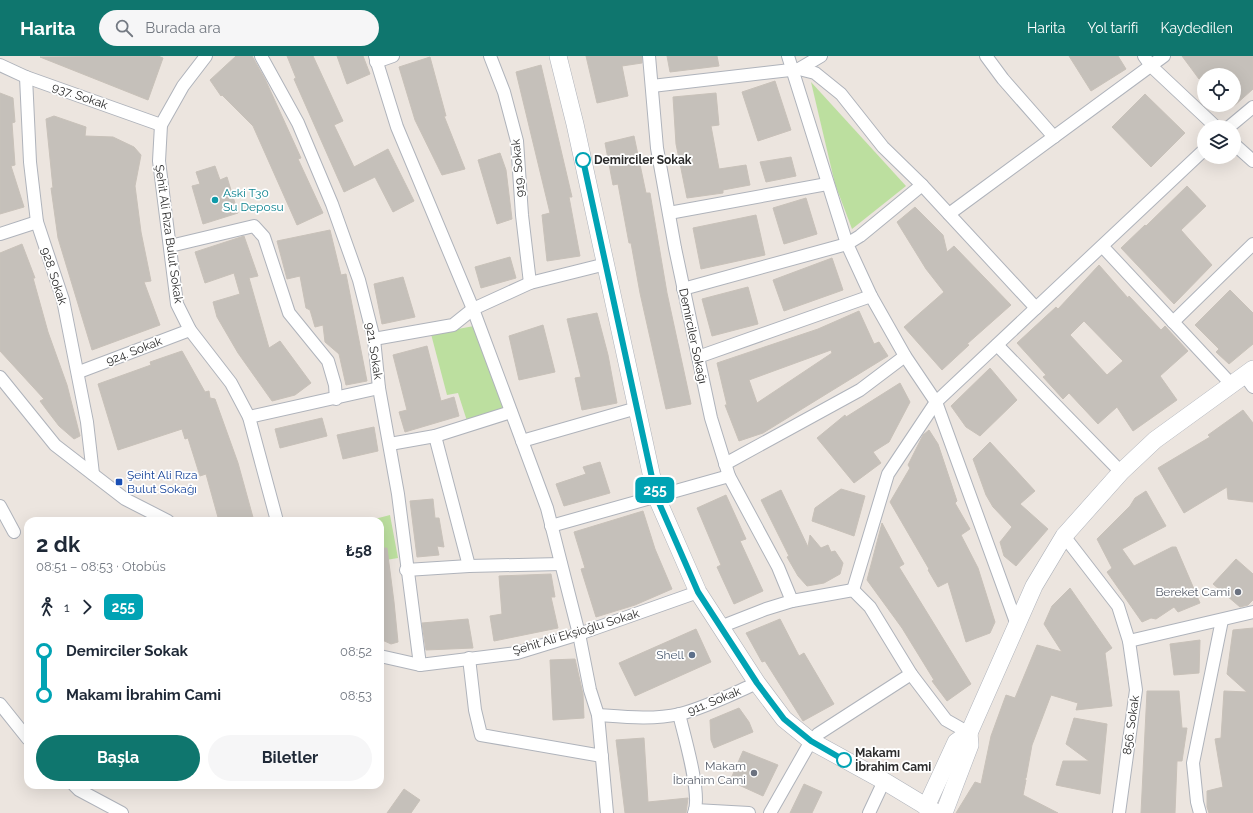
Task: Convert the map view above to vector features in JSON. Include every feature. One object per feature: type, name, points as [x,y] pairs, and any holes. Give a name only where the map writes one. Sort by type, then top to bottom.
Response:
[{"type":"main road","points":[[558,56],[606,264],[656,496],[698,592],[757,683],[784,719],[811,741],[884,781],[931,810],[956,742],[969,733]]},
{"type":"main road","points":[[944,813],[970,745],[969,733],[1034,586],[1064,536],[1122,472],[1175,424],[1246,379]]},
{"type":"street","name":"Şehit Ali Rıza Bulut Sokak","points":[[206,56],[183,86],[161,125],[159,161],[177,304],[190,330],[231,383],[249,417],[276,517]]},
{"type":"street","name":"921. Sokak","points":[[261,56],[298,123],[332,204],[359,280],[374,339],[420,664]]},
{"type":"street","points":[[394,56],[376,59],[397,127],[473,309],[547,508],[579,634],[590,690],[598,715],[607,813]]},
{"type":"street","name":"919. Sokak","points":[[490,56],[504,92],[517,141],[522,215],[530,283]]},
{"type":"street","name":"Demirciler Sokağı","points":[[649,56],[657,148],[668,213],[711,418],[729,476],[778,567],[792,601]]},
{"type":"street","points":[[788,56],[796,69],[827,184],[847,244],[871,296],[905,356],[936,402],[1016,625]]},
{"type":"street","points":[[796,69],[821,56]]},
{"type":"street","points":[[986,56],[1003,79],[1054,137]]},
{"type":"street","points":[[949,214],[1054,137],[1147,61],[1164,56]]},
{"type":"street","points":[[1147,61],[1209,120]]},
{"type":"street","name":"937. Sokak","points":[[0,65],[26,77],[161,125]]},
{"type":"street","points":[[652,86],[796,69],[815,73],[841,94],[883,147],[922,185],[1036,308]]},
{"type":"street","name":"928. Sokak","points":[[26,77],[30,162],[37,222],[63,300],[79,372],[93,474]]},
{"type":"street","points":[[1238,120],[1253,108]]},
{"type":"street","points":[[1241,150],[1253,160]]},
{"type":"street","points":[[853,590],[888,474],[936,402],[1197,157]]},
{"type":"street","points":[[668,213],[827,184]]},
{"type":"street","points":[[683,288],[847,244],[860,236],[922,185]]},
{"type":"street","points":[[0,234],[37,222]]},
{"type":"street","points":[[170,246],[254,226],[264,237],[289,313],[328,361],[336,399]]},
{"type":"street","points":[[1173,322],[1253,244]]},
{"type":"street","points":[[1102,247],[1173,322],[1246,379]]},
{"type":"street","points":[[374,339],[453,325],[473,309],[530,283],[606,264]]},
{"type":"street","points":[[698,358],[871,296]]},
{"type":"street","name":"924. Sokak","points":[[79,372],[190,330]]},
{"type":"street","points":[[996,345],[1122,472]]},
{"type":"street","points":[[726,464],[860,390],[905,356]]},
{"type":"street","points":[[0,377],[55,445],[125,499],[160,517]]},
{"type":"street","points":[[249,417],[336,399],[380,388]]},
{"type":"street","points":[[522,441],[637,408]]},
{"type":"street","points":[[390,444],[435,436],[511,412]]},
{"type":"street","points":[[435,436],[469,566]]},
{"type":"street","points":[[551,526],[729,476]]},
{"type":"street","points":[[0,506],[14,532]]},
{"type":"street","name":"856. Sokak","points":[[1064,536],[1118,606],[1129,640],[1136,690],[1119,813]]},
{"type":"street","points":[[406,570],[469,566],[561,564]]},
{"type":"street","points":[[720,627],[766,609],[792,601],[853,590]]},
{"type":"street","points":[[853,590],[870,607],[911,674],[946,720],[969,733]]},
{"type":"street","name":"Şehit Ali Ekşioğlu Sokak","points":[[384,657],[420,664],[517,653],[579,634],[698,592]]},
{"type":"street","points":[[1129,640],[1253,612]]},
{"type":"street","points":[[1200,813],[1197,802],[1194,763],[1222,620]]},
{"type":"street","points":[[469,658],[475,710],[481,735],[602,756]]},
{"type":"street","points":[[770,813],[811,741],[827,727],[911,674]]},
{"type":"street","name":"911. Sokak","points":[[598,715],[638,718],[679,714],[699,708],[757,683]]},
{"type":"street","points":[[0,704],[24,734]]},
{"type":"street","points":[[679,714],[692,768],[695,812],[749,813]]},
{"type":"street","points":[[869,813],[884,781]]},
{"type":"street","points":[[78,789],[122,813]]},
{"type":"green space","points":[[811,82],[906,186],[852,229],[835,184]]},
{"type":"green space","points":[[474,326],[506,409],[467,421],[458,393],[447,395],[431,334]]},
{"type":"green space","points":[[390,515],[398,558],[384,560],[384,517],[382,517]]},
{"type":"building","points":[[158,56],[163,58],[148,100],[40,57]]},
{"type":"building","points":[[236,56],[252,56],[265,79],[301,158],[298,159],[323,213],[297,225],[253,126],[222,95],[221,96],[210,80]]},
{"type":"building","points":[[287,56],[313,56],[343,121],[334,125],[354,167],[388,149],[414,201],[393,212],[375,177],[344,192],[294,79],[296,78]]},
{"type":"building","points":[[337,56],[363,56],[370,74],[347,84]]},
{"type":"building","points":[[586,56],[642,56],[642,63],[622,66],[628,96],[597,103]]},
{"type":"building","points":[[667,56],[717,56],[719,66],[670,72]]},
{"type":"building","points":[[1069,56],[1118,56],[1126,69],[1091,91]]},
{"type":"building","points":[[1182,56],[1253,56],[1253,89],[1241,100],[1241,68],[1197,68],[1197,76]]},
{"type":"building","points":[[430,57],[446,116],[444,116],[465,169],[442,175],[415,120],[399,67]]},
{"type":"building","points":[[541,65],[572,197],[569,197],[580,256],[547,261],[542,215],[550,213],[516,72]]},
{"type":"building","points":[[775,81],[791,130],[758,141],[742,92]]},
{"type":"building","points":[[0,93],[13,98],[15,122],[12,123],[15,165],[11,166],[24,207],[0,214]]},
{"type":"building","points":[[716,93],[719,125],[711,126],[719,169],[746,165],[750,185],[723,190],[723,193],[687,198],[676,144],[673,97]]},
{"type":"building","points":[[1145,94],[1185,133],[1151,167],[1112,127]]},
{"type":"building","points":[[54,116],[86,127],[85,136],[113,137],[134,147],[141,155],[135,186],[141,232],[151,281],[144,282],[160,325],[92,350],[58,238],[51,188],[53,188],[46,119]]},
{"type":"building","points":[[634,136],[646,193],[650,193],[667,293],[691,404],[666,409],[640,293],[631,243],[629,243],[618,184],[613,185],[605,143]]},
{"type":"building","points":[[500,153],[506,170],[512,219],[497,224],[478,160]]},
{"type":"building","points":[[791,157],[796,176],[766,182],[760,162]]},
{"type":"building","name":"Aski T30 Su Deposu","points":[[215,166],[220,180],[227,177],[238,213],[203,224],[192,186],[200,184],[196,172]]},
{"type":"building","points":[[1187,186],[1206,206],[1181,230],[1212,265],[1174,304],[1121,248]]},
{"type":"building","points":[[806,198],[817,234],[784,244],[773,208]]},
{"type":"building","points":[[915,207],[943,235],[947,252],[954,246],[1011,305],[967,344],[969,345],[942,370],[904,327],[944,292],[926,269],[897,222]]},
{"type":"building","points":[[756,215],[765,255],[701,269],[693,228]]},
{"type":"building","points":[[330,230],[341,275],[346,274],[367,381],[346,385],[339,354],[325,342],[323,325],[315,327],[310,310],[306,308],[300,276],[287,279],[277,241]]},
{"type":"building","points":[[244,236],[258,276],[249,278],[269,348],[280,341],[311,383],[295,395],[272,401],[238,353],[217,317],[213,302],[240,294],[234,273],[205,283],[195,252]]},
{"type":"building","points":[[22,244],[35,278],[33,278],[48,332],[67,385],[80,436],[74,439],[59,426],[40,401],[44,399],[0,351],[0,253]]},
{"type":"building","points":[[510,257],[516,278],[481,288],[475,267]]},
{"type":"building","points":[[832,258],[843,290],[784,311],[773,280]]},
{"type":"building","points":[[1099,265],[1128,298],[1129,296],[1161,330],[1165,326],[1188,351],[1160,376],[1177,400],[1133,431],[1117,407],[1098,424],[1069,393],[1063,399],[1043,377],[1046,375],[1017,343],[1056,307],[1058,309]],"holes":[[[1084,321],[1123,361],[1107,375],[1070,335]]]},
{"type":"building","points":[[403,277],[415,317],[382,324],[374,284]]},
{"type":"building","points":[[748,287],[758,324],[712,336],[702,299]]},
{"type":"building","points":[[1230,290],[1253,313],[1253,344],[1229,364],[1216,352],[1219,349],[1195,325]]},
{"type":"building","points":[[859,311],[874,344],[879,342],[888,356],[763,433],[739,441],[725,405],[727,405],[717,363],[818,329]],"holes":[[[831,350],[832,353],[757,403],[749,380]]]},
{"type":"building","points":[[597,313],[608,355],[617,403],[582,410],[575,378],[581,377],[567,319]]},
{"type":"building","points":[[543,325],[555,372],[519,380],[509,336]]},
{"type":"building","points":[[427,346],[441,401],[454,397],[459,416],[405,432],[399,412],[407,410],[393,355]]},
{"type":"building","points":[[182,351],[205,392],[209,391],[210,398],[215,399],[238,463],[253,517],[218,517],[206,474],[200,476],[188,438],[185,439],[182,429],[118,450],[98,384],[151,365],[150,362]]},
{"type":"building","points":[[990,368],[1017,400],[980,436],[966,427],[951,406]]},
{"type":"building","points":[[900,383],[910,402],[889,442],[873,452],[881,463],[854,483],[817,438],[845,415],[846,417]]},
{"type":"building","points":[[1243,410],[1253,423],[1253,502],[1228,499],[1227,487],[1184,513],[1158,468],[1210,437],[1208,435]]},
{"type":"building","points":[[322,418],[327,436],[280,448],[275,429]]},
{"type":"building","points":[[374,427],[378,451],[343,459],[337,435]]},
{"type":"building","points":[[929,430],[938,444],[957,501],[955,503],[970,529],[961,535],[978,568],[995,622],[990,633],[966,642],[948,582],[938,587],[890,502],[910,468],[908,465],[923,435]]},
{"type":"building","points":[[990,442],[1035,491],[1020,504],[1048,529],[1016,566],[1004,556],[1000,542],[1012,527],[993,507],[986,495],[973,459]]},
{"type":"building","points":[[600,462],[610,493],[564,506],[556,484],[586,474],[583,467]]},
{"type":"building","points":[[841,489],[865,496],[854,536],[812,521],[815,508]]},
{"type":"building","points":[[781,490],[808,547],[810,535],[821,548],[828,545],[831,552],[835,551],[843,563],[840,574],[824,583],[807,586],[798,576],[787,557],[789,556],[761,500]]},
{"type":"building","points":[[1146,491],[1166,526],[1122,549],[1134,566],[1172,547],[1176,547],[1200,603],[1178,612],[1174,607],[1156,619],[1151,618],[1142,622],[1107,572],[1112,568],[1097,539],[1130,506],[1135,498]]},
{"type":"building","points":[[726,495],[746,539],[740,541],[763,591],[734,604],[717,567],[721,565],[697,508]]},
{"type":"building","points":[[433,499],[435,518],[439,518],[444,547],[437,546],[439,555],[417,557],[410,501]]},
{"type":"building","points":[[643,511],[655,549],[672,589],[635,605],[596,617],[581,569],[585,568],[574,532]]},
{"type":"building","points":[[882,523],[904,564],[899,567],[971,684],[947,701],[932,681],[934,680],[902,628],[867,580]]},
{"type":"building","points":[[384,548],[387,548],[398,642],[391,644],[384,641]]},
{"type":"building","name":"Bereket Cami","points":[[1236,559],[1253,574],[1253,600],[1248,605],[1240,607],[1213,584]]},
{"type":"building","points":[[551,574],[555,597],[551,597],[558,628],[494,641],[490,616],[502,614],[499,576]]},
{"type":"building","points":[[1070,588],[1112,648],[1105,653],[1112,706],[1076,710],[1078,703],[1051,695],[1032,745],[1026,778],[1024,779],[1026,780],[1023,795],[1058,813],[956,813],[975,782],[981,784],[991,736],[1006,695],[1015,698],[1037,645],[1062,652],[1044,624],[1052,606]]},
{"type":"building","points":[[468,619],[473,648],[426,650],[422,623]]},
{"type":"building","points":[[780,619],[799,656],[804,653],[834,704],[803,721],[765,661],[762,662],[746,633]]},
{"type":"building","points":[[1253,628],[1253,813],[1209,813],[1207,807],[1207,791],[1223,787],[1215,739],[1221,738],[1224,691],[1247,692],[1227,674],[1233,630]]},
{"type":"building","points":[[696,629],[711,662],[635,696],[619,663]]},
{"type":"building","points":[[1200,640],[1199,673],[1174,675],[1170,644]]},
{"type":"building","points":[[575,659],[583,694],[584,718],[553,720],[550,660]]},
{"type":"building","points":[[1147,691],[1179,691],[1182,728],[1187,728],[1182,761],[1177,761],[1175,813],[1141,813]]},
{"type":"building","points":[[739,708],[749,722],[753,732],[714,748],[711,740],[710,720]]},
{"type":"building","points":[[1074,718],[1107,724],[1100,794],[1056,785],[1063,761],[1089,761],[1066,744]]},
{"type":"building","points":[[644,738],[648,802],[688,798],[686,813],[625,813],[616,740]]},
{"type":"building","name":"Makam İbrahim Cami","points":[[743,751],[778,765],[763,796],[730,781]]},
{"type":"building","points":[[804,784],[822,792],[812,813],[790,813]]},
{"type":"building","points":[[404,789],[420,800],[411,813],[387,813]]},
{"type":"bus line","name":"255","points":[[583,160],[656,496],[698,592],[757,683],[784,719],[811,741],[844,760]]},
{"type":"place","name":"Demirciler Sokak","points":[[583,160]]},
{"type":"place","name":"Aski T30 Su Deposu","points":[[215,200]]},
{"type":"place","name":"Şeiht Ali Rıza Bulut Sokağı","points":[[119,482]]},
{"type":"place","name":"Bereket Cami","points":[[1238,592]]},
{"type":"place","name":"Shell","points":[[692,655]]},
{"type":"place","name":"Makamı İbrahim Cami","points":[[844,760]]},
{"type":"place","name":"Makam İbrahim Cami","points":[[754,773]]}]
